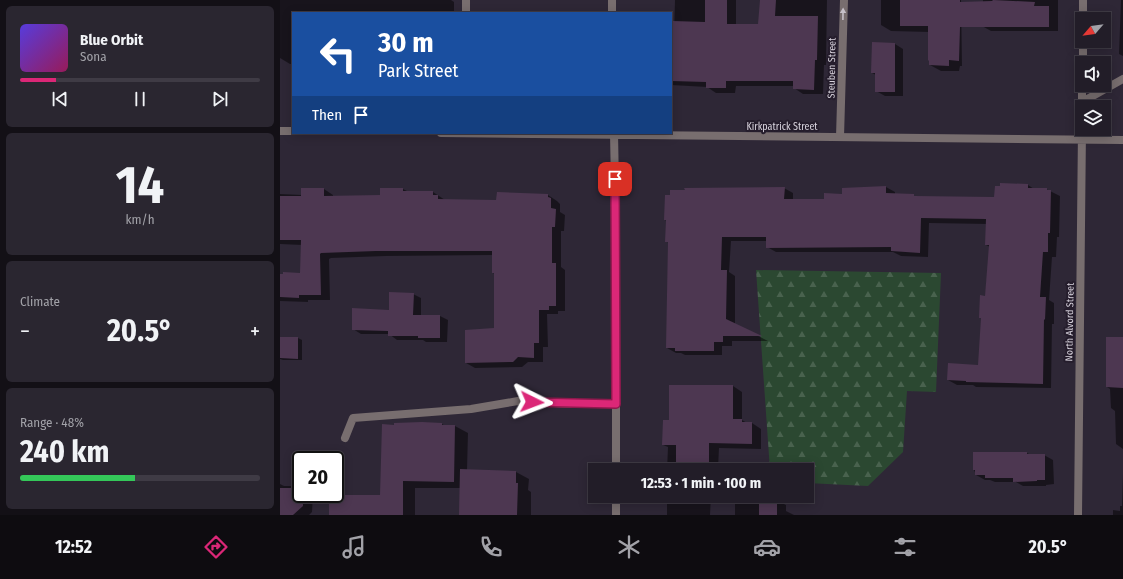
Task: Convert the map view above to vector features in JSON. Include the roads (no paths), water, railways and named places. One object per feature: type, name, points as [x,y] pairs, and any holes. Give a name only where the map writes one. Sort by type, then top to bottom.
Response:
[{"type":"street","points":[[466,0],[466,12]]},
{"type":"street","points":[[612,0],[612,12]]},
{"type":"street","name":"Steuben Street","points":[[840,137],[844,0]]},
{"type":"street","points":[[1083,0],[1083,12]]},
{"type":"street","points":[[1089,100],[1123,79]]},
{"type":"street","points":[[280,131],[292,131]]},
{"type":"street","points":[[614,134],[616,237],[616,463]]},
{"type":"street","name":"Kirkpatrick Street","points":[[614,134],[1123,140]]},
{"type":"street","name":"North Alvord Street","points":[[1078,515],[1082,139]]},
{"type":"street","points":[[345,438],[353,418],[471,409],[518,401],[572,404],[616,404]]},
{"type":"street","points":[[616,503],[616,515]]}]
